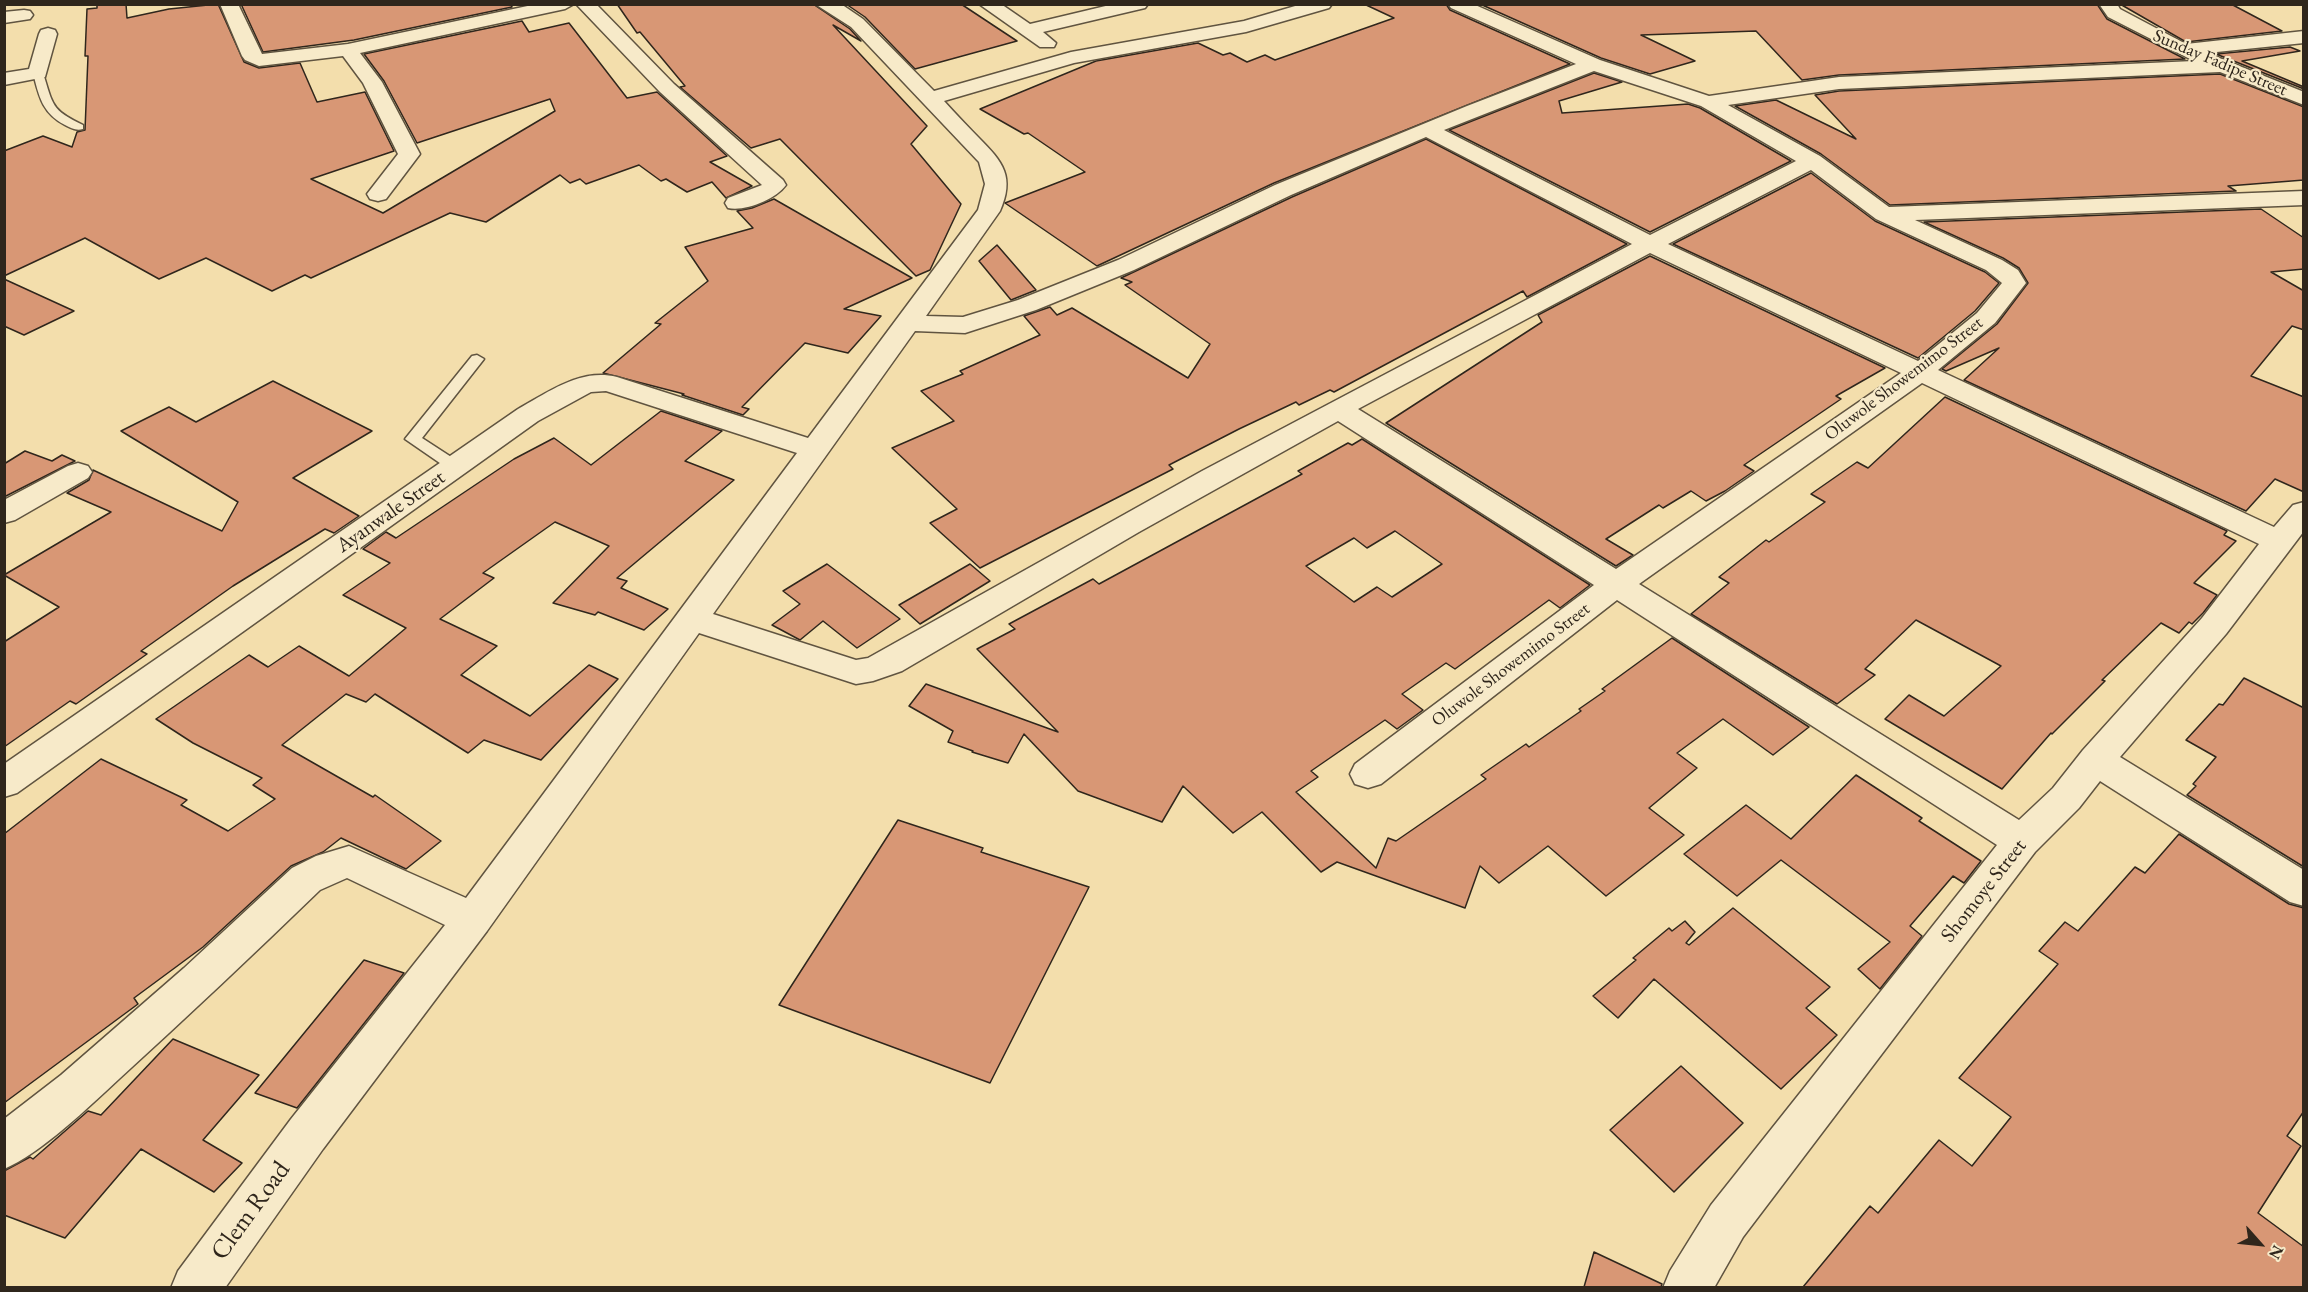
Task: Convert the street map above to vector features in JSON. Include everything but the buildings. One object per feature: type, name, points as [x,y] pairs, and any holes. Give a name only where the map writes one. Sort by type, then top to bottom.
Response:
[{"type":"street","points":[[229,4],[252,56],[260,60],[348,50],[565,4]]},
{"type":"street","points":[[585,4],[667,88],[774,185],[767,191],[736,203]]},
{"type":"street","name":"Clem Road","points":[[195,1287],[307,1134],[473,919],[989,211],[995,197],[997,180],[995,169],[988,159],[856,23],[837,9],[824,4]]},
{"type":"street","points":[[988,4],[1071,58]]},
{"type":"street","points":[[1028,30],[1139,4]]},
{"type":"street","points":[[928,99],[1071,58],[1246,26],[1323,4]]},
{"type":"street","name":"Oluwole Showemimo Street","points":[[1368,774],[1615,585],[1920,372],[1986,318],[2014,283],[2009,275],[1994,266],[1884,214],[1812,161],[1708,102],[1593,64],[1457,4]]},
{"type":"street","name":"Sunday Fadipe Street","points":[[2108,4],[2114,12],[2183,50],[2304,99]]},
{"type":"street","points":[[4,18],[24,15]]},
{"type":"street","points":[[4,79],[38,73],[48,34]]},
{"type":"street","points":[[2183,50],[2304,37]]},
{"type":"street","points":[[348,50],[372,82],[409,154],[378,194]]},
{"type":"street","points":[[909,323],[965,325],[1027,305],[1126,266],[1283,190],[1593,64]]},
{"type":"street","points":[[1708,102],[1839,83],[2219,66]]},
{"type":"street","points":[[1428,130],[1649,244],[2278,541]]},
{"type":"street","points":[[693,619],[856,672],[873,669],[900,656],[1127,525],[1649,244],[1812,161]]},
{"type":"street","points":[[1884,214],[2304,198]]},
{"type":"street","name":"Ayanwale Street","points":[[4,783],[528,415],[585,384],[608,383],[814,449]]},
{"type":"street","points":[[1340,410],[2022,841]]},
{"type":"street","points":[[4,513],[78,472]]},
{"type":"street","name":"Shomoye Street","points":[[1687,1287],[1726,1221],[2022,841],[2066,798],[2096,760],[2214,626],[2278,541],[2304,512]]},
{"type":"street","points":[[2096,760],[2304,890]]},
{"type":"street","points":[[4,1147],[76,1090],[198,981],[306,879],[330,867],[349,862],[473,919]]},
{"type":"lane","points":[[38,73],[49,110],[55,116],[79,127]]},
{"type":"lane","points":[[456,466],[413,439],[477,359]]}]
